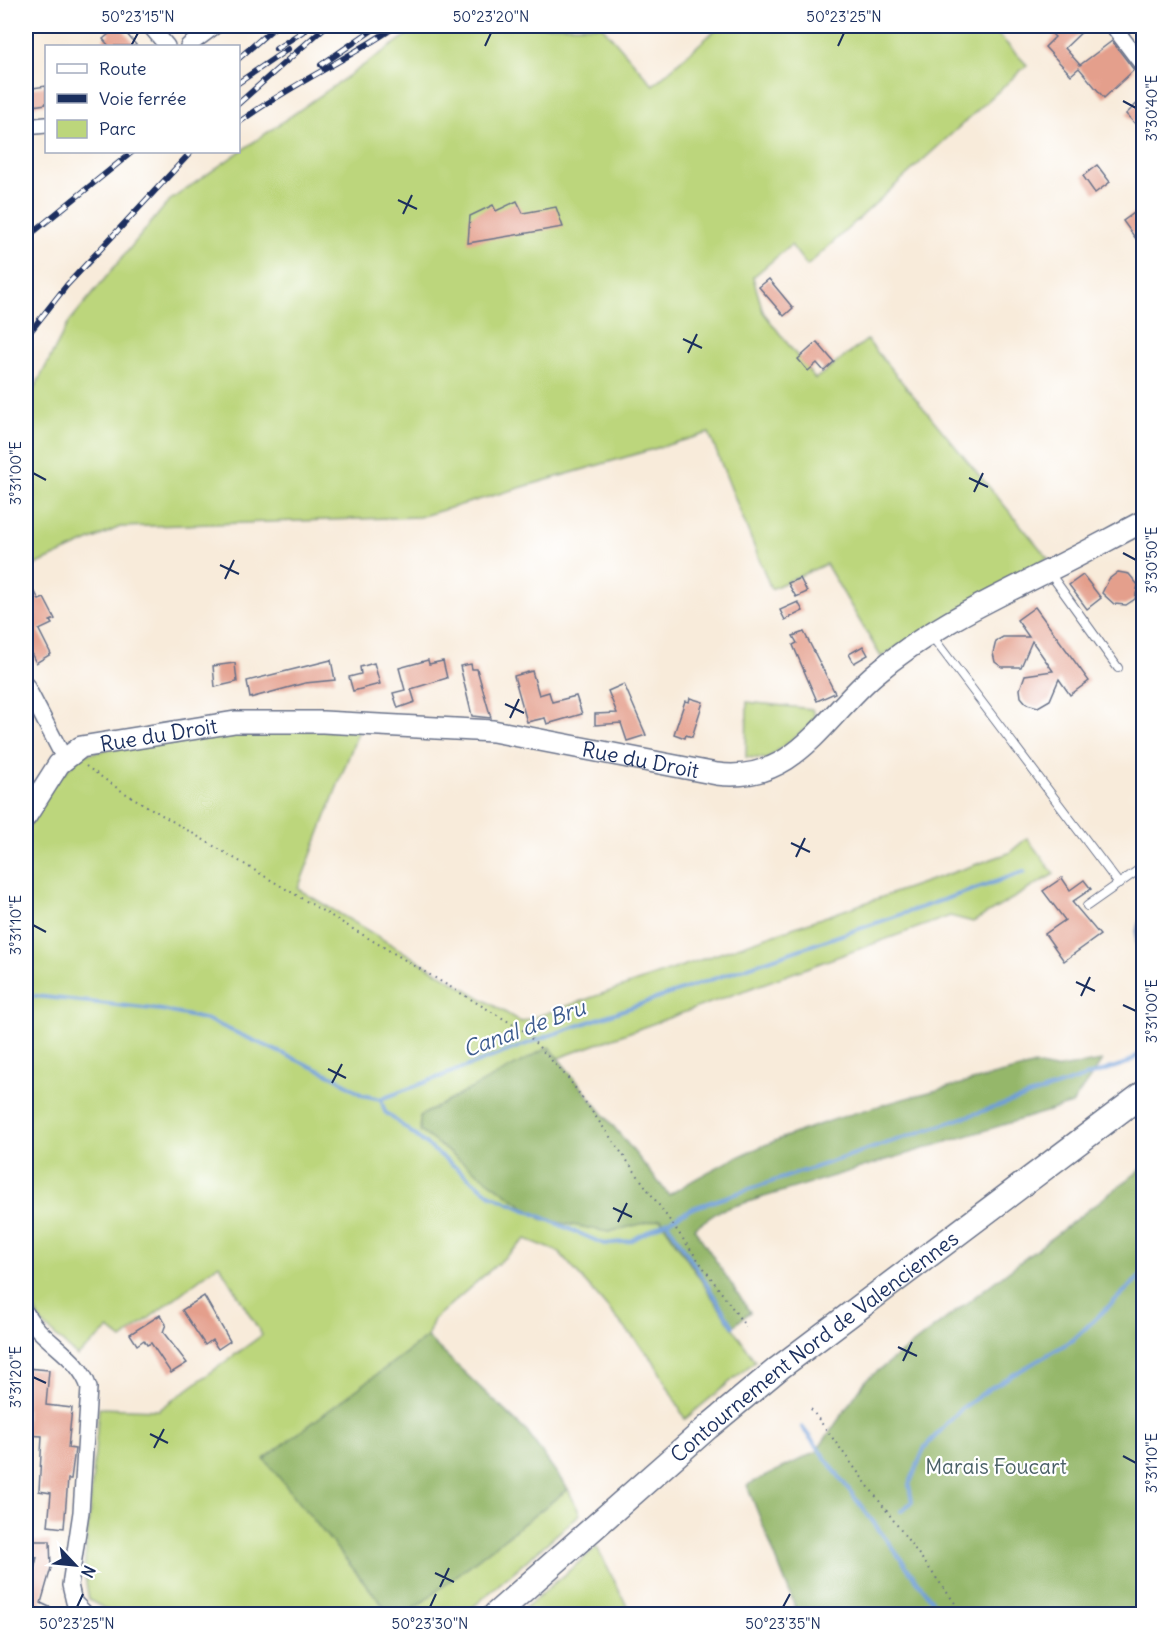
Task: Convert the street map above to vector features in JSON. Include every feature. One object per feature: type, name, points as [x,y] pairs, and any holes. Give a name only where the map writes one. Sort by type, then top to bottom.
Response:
[{"type":"main road","name":"Contournement Nord de Valenciennes","points":[[496,1614],[708,1427],[779,1368],[1143,1093]]},
{"type":"street","points":[[150,26],[166,45]]},
{"type":"street","points":[[189,45],[215,26]]},
{"type":"street","points":[[1113,26],[1143,67]]},
{"type":"street","points":[[26,127],[45,125]]},
{"type":"street","name":"Rue du Droit","points":[[67,755],[96,743],[222,723],[323,722],[503,732],[717,774],[748,774],[772,768],[795,754],[867,681],[930,633],[968,610],[1143,521]]},
{"type":"street","points":[[26,685],[67,755],[53,770],[26,816]]},
{"type":"street","points":[[26,1312],[36,1327],[81,1371],[90,1388],[81,1512],[70,1585],[74,1602],[86,1614]]},
{"type":"lane","points":[[1048,571],[1118,668]]},
{"type":"lane","points":[[930,633],[1119,884]]},
{"type":"lane","points":[[1087,906],[1143,866]]},
{"type":"path","points":[[67,755],[120,790],[509,1022],[530,1037],[568,1078],[746,1327]]},
{"type":"path","points":[[811,1409],[963,1614]]},
{"type":"green space","points":[[420,26],[602,26],[653,85],[720,26],[990,26],[1027,65],[807,266],[791,245],[753,277],[763,312],[815,379],[867,340],[1048,558],[881,657],[826,564],[771,589],[709,433],[419,517],[120,527],[26,569],[26,418],[32,393],[69,322],[169,201]]},
{"type":"green space","points":[[747,702],[812,709],[816,721],[767,759],[746,757]]},
{"type":"green space","points":[[214,730],[359,730],[298,889],[521,1022],[1009,853],[1027,838],[1054,874],[973,922],[950,916],[558,1058],[549,1047],[608,1232],[660,1219],[755,1361],[685,1419],[653,1360],[559,1252],[526,1239],[434,1319],[427,1337],[265,1459],[390,1614],[114,1614],[89,1600],[84,1571],[99,1408],[159,1410],[262,1335],[219,1264],[122,1339],[109,1329],[77,1356],[42,1323],[26,1296],[26,831],[52,786],[81,755]]},
{"type":"green space","points":[[549,1047],[669,1195],[711,1170],[755,1149],[846,1116],[1035,1065],[1054,1069],[1102,1061],[1072,1104],[721,1210],[694,1228],[750,1312],[732,1327],[661,1219],[608,1232],[541,1219],[420,1131],[420,1116]]},
{"type":"green space","name":"Marais Foucart","points":[[1143,1168],[1143,1614],[798,1614],[747,1485],[816,1452],[866,1380]]},
{"type":"green space","points":[[427,1337],[527,1432],[568,1489],[407,1614],[390,1614],[264,1459]]},
{"type":"green space","points":[[568,1489],[580,1514],[465,1614],[407,1614]]},
{"type":"green space","points":[[597,1547],[631,1614],[518,1614]]},
{"type":"water","points":[[1143,915],[1143,962],[1138,951],[1136,932]]},
{"type":"building","points":[[102,26],[120,26],[136,45],[108,45],[103,39],[109,34]]},
{"type":"building","points":[[1044,26],[1088,26],[1065,48],[1080,65],[1112,41],[1134,70],[1104,98],[1079,68],[1071,75],[1045,47],[1055,37]]},
{"type":"building","points":[[45,86],[45,104],[26,107],[26,89]]},
{"type":"building","points":[[1143,98],[1143,132],[1126,114]]},
{"type":"building","points":[[1097,165],[1110,182],[1095,193],[1083,176]]},
{"type":"building","points":[[517,201],[523,213],[556,207],[563,227],[468,243],[470,216],[493,205],[496,211]]},
{"type":"building","points":[[1137,211],[1143,219],[1143,234],[1136,239],[1123,221]]},
{"type":"building","points":[[769,279],[793,308],[784,316],[759,287]]},
{"type":"building","points":[[817,342],[834,362],[824,371],[817,363],[808,371],[798,359]]},
{"type":"building","points":[[1118,572],[1129,574],[1138,585],[1135,599],[1126,605],[1114,604],[1102,593],[1109,579]]},
{"type":"building","points":[[1083,575],[1101,598],[1087,609],[1069,585]]},
{"type":"building","points":[[800,578],[807,592],[796,597],[788,583]]},
{"type":"building","points":[[35,592],[39,600],[44,598],[55,619],[50,621],[52,624],[39,630],[51,654],[36,663],[26,643],[26,598]]},
{"type":"building","points":[[798,602],[803,611],[785,620],[780,610]]},
{"type":"building","points":[[1035,607],[1089,681],[1070,695],[1059,679],[1050,700],[1038,707],[1027,704],[1021,697],[1020,689],[1025,675],[1053,671],[1032,641],[1021,667],[1002,667],[995,662],[993,653],[996,641],[1003,637],[1029,637],[1017,620]]},
{"type":"building","points":[[804,632],[835,693],[817,701],[793,645],[797,643],[793,636]]},
{"type":"building","points":[[863,646],[868,655],[854,663],[849,654]]},
{"type":"building","points":[[331,660],[335,680],[305,683],[250,698],[247,681]]},
{"type":"building","points":[[428,660],[429,664],[443,661],[447,678],[411,689],[415,702],[398,708],[393,693],[405,690],[399,668]]},
{"type":"building","points":[[235,663],[237,682],[215,687],[213,666]]},
{"type":"building","points":[[374,663],[380,684],[353,691],[349,677],[361,674],[360,667]]},
{"type":"building","points":[[471,664],[472,669],[477,669],[491,718],[472,716],[460,666]]},
{"type":"building","points":[[532,671],[539,695],[549,692],[552,702],[576,696],[582,714],[547,724],[545,718],[527,722],[514,676]]},
{"type":"building","points":[[624,684],[646,735],[627,741],[621,723],[595,725],[595,714],[617,713],[608,691]]},
{"type":"building","points":[[690,698],[703,702],[692,737],[686,735],[685,738],[674,734],[685,701],[689,702]]},
{"type":"building","points":[[1062,878],[1070,890],[1084,880],[1091,889],[1072,902],[1100,935],[1064,961],[1045,934],[1065,920],[1043,891]]},
{"type":"building","points":[[204,1296],[230,1341],[218,1349],[212,1340],[205,1345],[182,1310]]},
{"type":"building","points":[[160,1315],[166,1324],[163,1332],[187,1363],[171,1373],[151,1343],[147,1345],[144,1340],[137,1345],[130,1334]]},
{"type":"building","points":[[26,1368],[49,1370],[46,1405],[72,1408],[68,1448],[75,1449],[71,1479],[68,1479],[64,1528],[48,1526],[51,1493],[39,1491],[42,1436],[26,1435]]},
{"type":"building","points":[[33,1541],[50,1541],[51,1568],[41,1603],[64,1614],[26,1614],[26,1603],[37,1557],[33,1557]]},
{"type":"waterway","name":"Canal de Bru","points":[[35,996],[162,1010],[208,1020],[337,1078],[362,1095],[381,1099],[545,1037],[1024,872]]},
{"type":"waterway","points":[[381,1099],[385,1112],[491,1195],[604,1244],[630,1241],[693,1208],[1127,1063],[1144,1051]]},
{"type":"waterway","points":[[667,1222],[733,1326]]},
{"type":"waterway","points":[[901,1511],[912,1502],[909,1485],[925,1447],[961,1409],[992,1387],[1073,1340],[1144,1273]]},
{"type":"waterway","points":[[802,1427],[942,1614]]},
{"type":"railway","points":[[240,57],[276,26]]},
{"type":"railway","points":[[276,49],[311,26]]},
{"type":"railway","points":[[240,102],[326,26]]},
{"type":"railway","points":[[321,65],[378,26]]},
{"type":"railway","points":[[240,122],[396,26]]},
{"type":"railway","points":[[240,82],[288,49]]},
{"type":"railway","points":[[26,238],[131,153]]},
{"type":"railway","points":[[26,337],[67,285],[190,153]]}]
